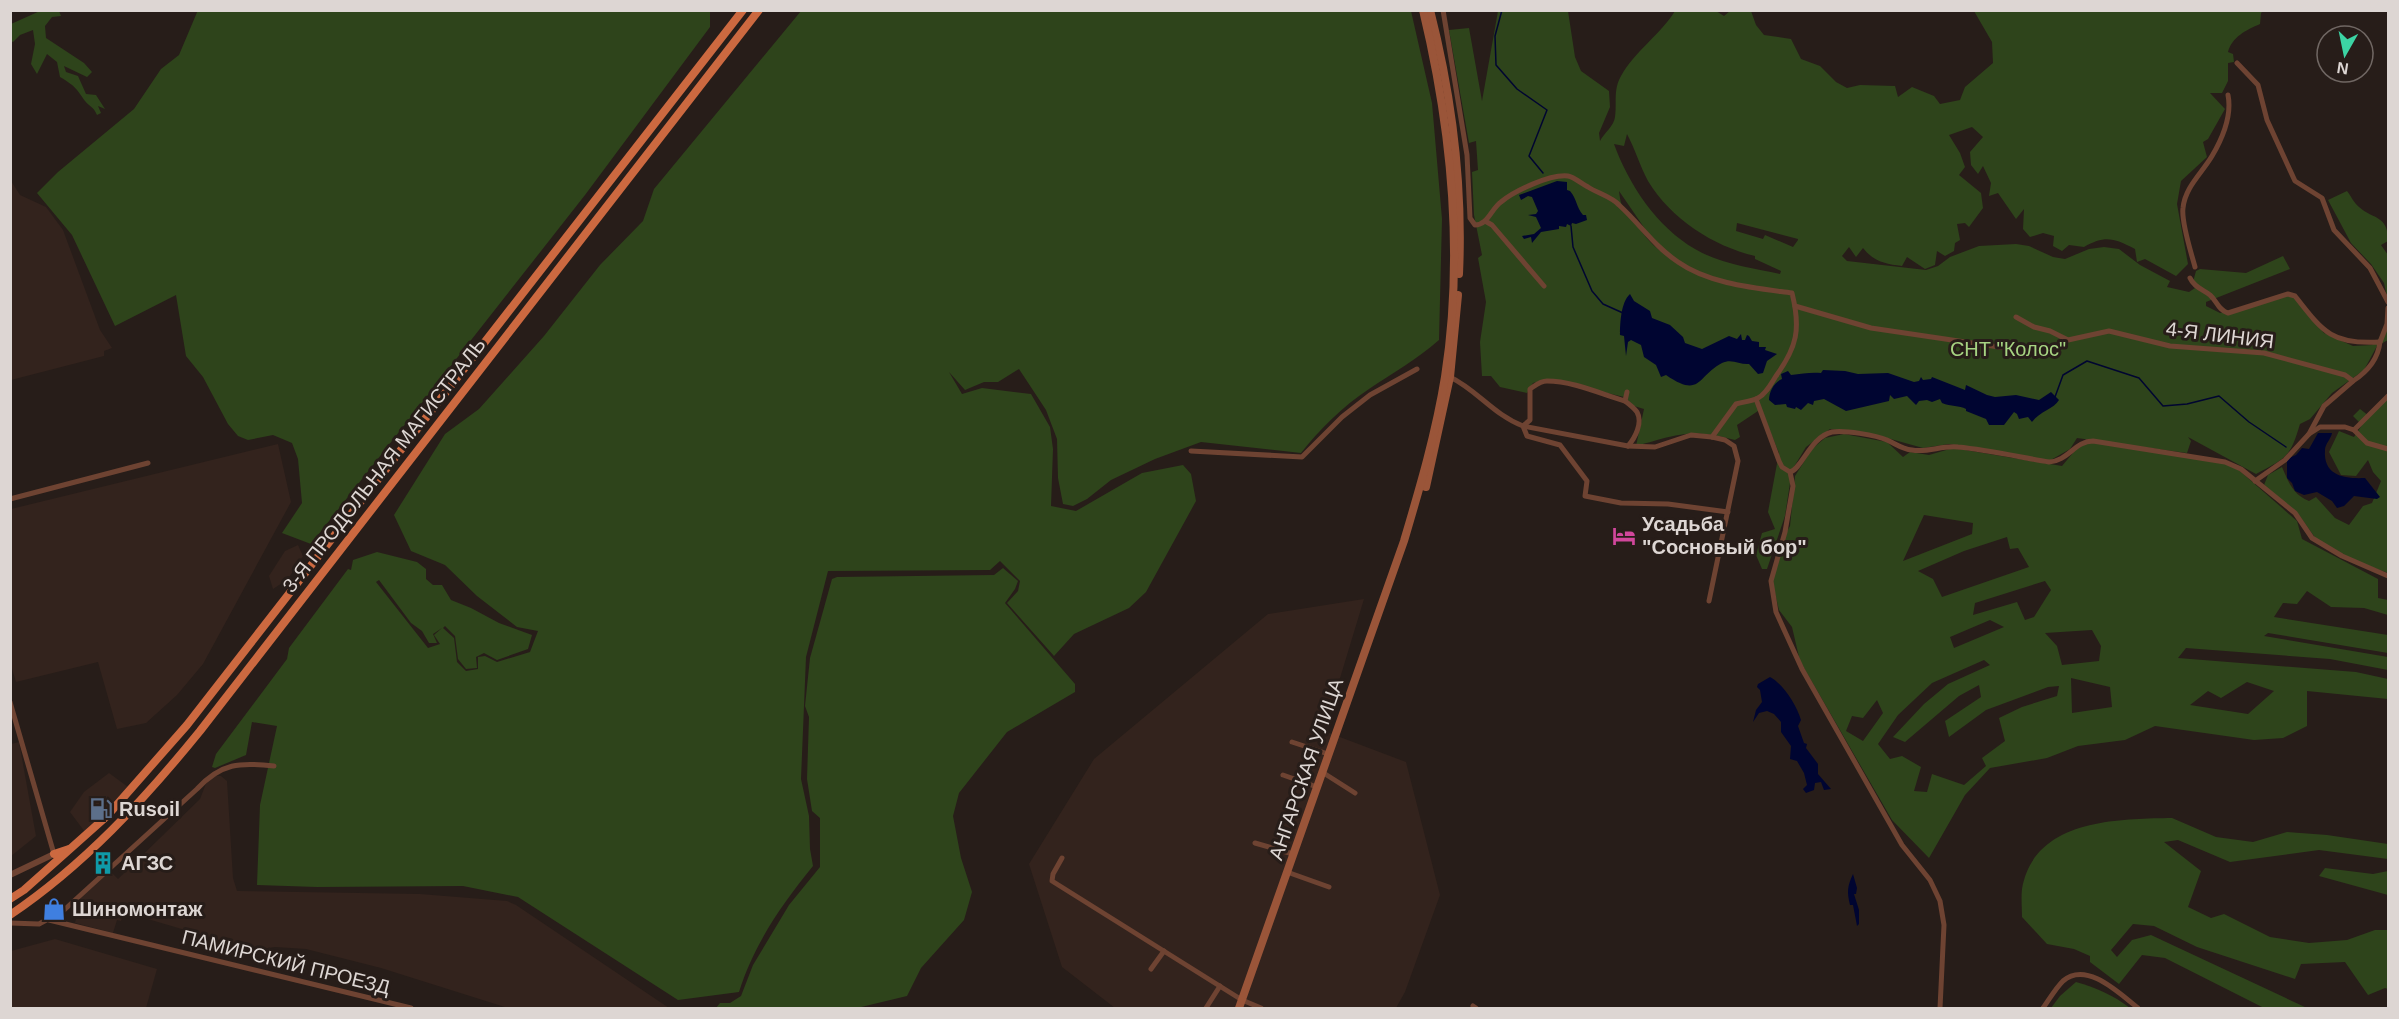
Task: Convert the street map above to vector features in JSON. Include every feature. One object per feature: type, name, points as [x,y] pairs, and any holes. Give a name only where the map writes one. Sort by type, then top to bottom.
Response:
[{"type":"highway","name":"3-Я ПРОДОЛЬНАЯ МАГИСТРАЛЬ","points":[[10,899],[72,848],[114,809],[187,725],[743,10]]},
{"type":"highway","name":"3-Я ПРОДОЛЬНАЯ МАГИСТРАЛЬ","points":[[10,915],[34,899],[74,866],[116,827],[162,777],[759,10]]},
{"type":"highway","points":[[54,854],[72,848]]},
{"type":"main road","name":"АНГАРСКАЯ УЛИЦА","points":[[1404,541],[1424,474],[1443,388],[1454,282],[1454,207],[1446,133],[1438,79],[1423,10]]},
{"type":"main road","name":"АНГАРСКАЯ УЛИЦА","points":[[1240,1004],[1429,476],[1450,377],[1457,311],[1460,209],[1449,97],[1430,10]]},
{"type":"street","points":[[1443,10],[1467,155],[1470,218],[1475,225],[1480,225],[1485,221],[1498,204],[1514,192],[1554,178],[1569,176],[1618,203],[1654,244],[1679,264],[1703,275],[1733,283],[1792,293],[1797,331],[1793,350],[1763,394],[1756,399],[1736,404],[1712,437]]},
{"type":"street","points":[[2237,63],[2258,85],[2267,120],[2295,181],[2322,198],[2334,230],[2370,268],[2388,302]]},
{"type":"street","points":[[2195,267],[2183,208],[2193,182],[2212,157],[2222,135],[2230,107],[2228,95]]},
{"type":"street","points":[[1485,221],[1492,225],[1544,286]]},
{"type":"street","points":[[2190,278],[2193,284],[2211,296],[2224,312],[2228,313],[2288,294],[2295,296],[2326,332],[2349,342],[2380,342]]},
{"type":"street","points":[[1795,306],[1871,328],[2026,351]]},
{"type":"street","points":[[2255,481],[2285,460],[2309,434],[2324,406],[2332,397],[2347,389],[2353,381],[2369,369],[2379,349],[2387,324],[2388,308]]},
{"type":"street","name":"4-Я ЛИНИЯ","points":[[2016,317],[2034,327],[2050,331],[2068,340],[2109,331],[2170,346],[2264,353],[2345,375],[2353,381]]},
{"type":"street","points":[[1191,451],[1302,458],[1342,417],[1370,395],[1418,369]]},
{"type":"street","points":[[1450,377],[1468,386],[1508,421],[1523,426],[1628,446],[1655,447],[1691,435],[1725,440],[1734,446],[1738,461],[1731,484],[1728,513],[1709,601]]},
{"type":"street","points":[[1523,426],[1530,420],[1530,389],[1546,381],[1563,384],[1625,400],[1636,410],[1638,416],[1635,438],[1628,446]]},
{"type":"street","points":[[1625,400],[1627,392]]},
{"type":"street","points":[[2354,430],[2388,396]]},
{"type":"street","points":[[1756,399],[1779,461],[1782,467],[1790,472],[1793,486],[1792,503],[1771,581],[1776,612],[1802,669],[1902,845],[1930,879],[1940,901],[1944,925],[1940,1008]]},
{"type":"street","points":[[1523,426],[1527,436],[1560,445],[1587,481],[1585,496],[1621,503],[1668,504],[1728,513]]},
{"type":"street","points":[[2309,434],[2320,427],[2344,428],[2354,430],[2367,443],[2388,448]]},
{"type":"street","points":[[1790,472],[1798,468],[1808,449],[1826,435],[1836,432],[1878,437],[1903,449],[1913,451],[1924,452],[1956,447],[2049,462],[2063,458],[2080,443],[2093,441],[2225,462],[2234,464],[2295,513],[2312,538],[2342,556],[2388,576]]},
{"type":"street","points":[[10,500],[148,463]]},
{"type":"street","points":[[10,702],[54,854],[10,875]]},
{"type":"street","points":[[1292,742],[1328,754]]},
{"type":"street","points":[[10,923],[39,924],[63,911],[210,775],[238,764],[274,766]]},
{"type":"street","points":[[1322,772],[1355,793]]},
{"type":"street","points":[[1283,775],[1317,787]]},
{"type":"street","points":[[1255,843],[1293,854]]},
{"type":"street","points":[[1062,858],[1053,874],[1052,881],[1220,986],[1240,1004],[1261,1008]]},
{"type":"street","points":[[1287,872],[1329,887]]},
{"type":"street","name":"ПАМИРСКИЙ ПРОЕЗД","points":[[49,920],[411,1008]]},
{"type":"street","points":[[1151,969],[1164,951]]},
{"type":"street","points":[[2043,1008],[2064,980],[2075,975],[2091,976],[2109,984],[2138,1008]]},
{"type":"street","points":[[1206,1008],[1220,986]]},
{"type":"shaded area","points":[[11,181],[20,195],[46,207],[63,230],[100,330],[112,348],[104,351],[104,356],[11,380]]},
{"type":"shaded area","points":[[278,444],[291,502],[203,664],[177,695],[146,723],[117,729],[98,662],[16,682],[10,662],[11,509]]},
{"type":"shaded area","points":[[298,545],[303,556],[288,579],[273,589],[269,576],[285,551]]},
{"type":"shaded area","points":[[1364,599],[1324,731],[1406,762],[1440,895],[1405,992],[1396,1008],[1115,1008],[1062,967],[1029,864],[1094,759],[1268,614]]},
{"type":"shaded area","points":[[19,742],[36,836],[11,856],[11,744]]},
{"type":"shaded area","points":[[109,773],[128,787],[85,832],[70,812],[84,792]]},
{"type":"shaded area","points":[[214,776],[221,776],[227,781],[233,878],[237,891],[420,894],[507,901],[669,1008],[508,1008],[381,968],[306,949],[237,948],[236,945],[124,912],[121,921],[117,920],[113,933],[75,923],[81,896],[110,871],[118,879],[200,799],[207,781]]},
{"type":"shaded area","points":[[55,939],[157,969],[146,1008],[11,1008],[11,951]]},
{"type":"green space","points":[[198,10],[710,11],[710,27],[585,195],[311,544],[282,533],[302,503],[298,459],[292,443],[273,435],[248,440],[238,436],[228,424],[203,377],[186,356],[176,295],[115,326],[72,235],[37,193],[58,172],[134,109],[161,69],[179,55]]},
{"type":"green space","points":[[40,11],[59,11],[61,16],[52,17],[45,26],[46,38],[84,63],[92,72],[87,77],[64,66],[66,72],[78,76],[86,94],[96,95],[105,109],[98,106],[101,113],[97,115],[75,88],[60,77],[57,62],[47,54],[37,74],[31,64],[35,44],[33,30],[11,41],[11,24]]},
{"type":"green space","points":[[801,11],[1411,11],[1432,103],[1442,219],[1439,340],[1341,410],[1301,453],[1201,442],[1155,459],[1111,480],[1087,499],[1073,506],[1063,504],[1058,478],[1057,439],[1046,410],[1019,369],[998,382],[984,382],[965,390],[949,372],[962,394],[982,388],[1031,394],[1050,427],[1053,449],[1051,506],[1076,511],[1142,473],[1183,465],[1191,474],[1196,501],[1146,592],[1129,608],[1074,634],[1054,656],[1007,603],[1018,591],[1020,581],[1000,561],[990,570],[828,571],[806,657],[801,779],[809,816],[813,866],[770,925],[745,974],[739,992],[678,1000],[518,897],[463,886],[257,885],[260,805],[277,726],[252,722],[246,755],[215,768],[212,767],[216,754],[287,659],[289,648],[348,569],[351,570],[353,560],[377,552],[417,562],[426,569],[426,579],[433,585],[442,585],[451,600],[499,623],[532,635],[528,649],[497,660],[484,653],[476,657],[477,668],[466,669],[458,659],[455,636],[445,626],[443,628],[454,638],[457,662],[466,671],[478,669],[478,657],[485,656],[497,662],[530,652],[538,631],[517,627],[477,596],[445,565],[411,551],[394,515],[445,434],[479,409],[544,336],[600,265],[643,221],[654,189]],"holes":[[[379,580],[411,623],[422,631],[429,643],[437,643],[433,634],[442,628],[434,635],[440,644],[428,648],[376,582]]]},
{"type":"green space","name":"СНТ \"Колос\"","points":[[1498,11],[1568,11],[1575,57],[1581,71],[1609,91],[1610,107],[1599,133],[1600,141],[1614,120],[1616,91],[1621,76],[1675,11],[1716,11],[1724,16],[1730,11],[1751,11],[1756,25],[1764,35],[1791,39],[1801,59],[1820,66],[1836,82],[1847,88],[1860,85],[1895,86],[1898,97],[1912,87],[1934,96],[1940,104],[1960,100],[1965,87],[1993,63],[1992,42],[1974,11],[2263,11],[2260,24],[2240,35],[2230,47],[2228,52],[2233,54],[2234,62],[2228,63],[2228,81],[2222,93],[2210,93],[2225,109],[2208,139],[2203,142],[2207,157],[2181,181],[2177,204],[2188,264],[2176,276],[2145,259],[2137,262],[2135,249],[2115,240],[2104,239],[2084,247],[2069,245],[2062,251],[2053,246],[2054,236],[2043,233],[2030,237],[2023,229],[2024,209],[2016,219],[1998,193],[1989,196],[1991,183],[1983,166],[1978,174],[1971,165],[1970,152],[1983,137],[1972,127],[1949,135],[1965,167],[1959,175],[1981,193],[1983,208],[1969,227],[1965,223],[1957,224],[1960,240],[1955,243],[1954,251],[1945,256],[1937,251],[1935,265],[1925,269],[1907,257],[1902,266],[1881,262],[1863,248],[1856,257],[1849,247],[1842,256],[1847,261],[1926,270],[1938,266],[1950,257],[1979,246],[2016,244],[2029,246],[2053,257],[2065,259],[2089,249],[2104,247],[2119,249],[2140,265],[2170,281],[2167,287],[2189,292],[2198,286],[2193,282],[2196,271],[2200,269],[2246,273],[2283,256],[2290,269],[2206,302],[2206,306],[2220,313],[2288,296],[2295,298],[2324,333],[2353,346],[2372,345],[2386,332],[2388,308],[2388,340],[2377,346],[2364,370],[2332,393],[2310,419],[2300,424],[2286,456],[2256,474],[2188,437],[2191,441],[2187,453],[2077,438],[2070,449],[2049,461],[1949,444],[1923,448],[1880,436],[1830,429],[1806,447],[1792,470],[1785,516],[1767,569],[1762,569],[1756,555],[1762,533],[1775,529],[1768,512],[1779,453],[1761,409],[1737,425],[1740,437],[1735,440],[1696,433],[1663,438],[1636,446],[1644,409],[1634,406],[1624,397],[1548,379],[1533,383],[1527,393],[1500,387],[1491,376],[1482,376],[1480,342],[1486,302],[1478,258],[1482,255],[1474,215],[1472,172],[1478,170],[1476,141],[1469,143],[1449,30],[1469,28],[1482,101]],"holes":[[[1627,134],[1648,181],[1657,195],[1681,219],[1709,238],[1755,256],[1755,259],[1781,271],[1780,274],[1737,265],[1705,254],[1681,240],[1668,229],[1646,204],[1620,159],[1614,144],[1624,146]],[[1619,191],[1654,242],[1680,262],[1665,254],[1648,240],[1622,204]],[[1737,223],[1798,240],[1793,247],[1765,235],[1763,239],[1736,231]]]},
{"type":"green space","points":[[2347,191],[2357,205],[2383,222],[2386,227],[2388,241],[2381,245],[2388,255],[2388,301],[2384,283],[2371,264],[2351,243],[2328,200]]},
{"type":"green space","points":[[2388,399],[2388,573],[2353,560],[2316,539],[2299,515],[2264,485],[2268,475],[2282,467],[2292,487],[2299,495],[2309,501],[2316,497],[2335,518],[2349,525],[2363,506],[2372,503],[2381,481],[2373,472],[2368,460],[2356,476],[2341,475],[2329,452],[2339,431],[2354,437],[2362,425],[2353,416],[2360,409],[2369,416]]},
{"type":"green space","points":[[1844,434],[1887,442],[1903,457],[1910,452],[1929,455],[1953,448],[2062,466],[2077,448],[2089,441],[2233,465],[2297,521],[2302,539],[2378,579],[2378,598],[2388,600],[2388,615],[2364,608],[2331,607],[2307,591],[2297,604],[2283,603],[2274,617],[2388,635],[2388,653],[2268,633],[2264,636],[2388,657],[2388,670],[2330,659],[2186,648],[2178,658],[2356,672],[2388,679],[2388,699],[2307,691],[2307,726],[2283,738],[2254,740],[2155,726],[2125,740],[2078,746],[2047,758],[1990,768],[1965,795],[1929,858],[1892,820],[1800,661],[1792,627],[1779,610],[1772,581],[1783,538],[1790,526],[1795,476],[1812,449],[1825,438]],"holes":[[[1924,515],[1973,523],[1972,534],[1903,561]],[[2007,537],[2010,549],[2018,548],[2029,567],[1942,597],[1933,579],[1918,571],[1964,551]],[[2045,581],[2051,590],[2034,617],[2025,620],[2017,602],[1973,615],[1975,603]],[[1990,620],[2004,627],[1954,648],[1950,637]],[[2092,630],[2101,646],[2099,661],[2062,665],[2057,646],[2045,633]],[[1984,660],[1990,665],[1948,684],[1924,704],[1893,737],[1905,742],[1959,696],[1979,685],[1981,697],[1945,721],[1949,737],[1986,710],[2048,687],[2059,686],[2057,696],[2022,707],[1999,718],[2005,741],[1982,758],[1986,766],[1964,785],[1932,774],[1927,792],[1914,791],[1921,767],[1902,756],[1890,759],[1878,744],[1898,715],[1932,683]],[[2071,678],[2110,687],[2112,707],[2072,713]],[[2247,682],[2274,691],[2248,714],[2190,705],[2208,691],[2221,698]],[[1877,700],[1883,713],[1863,741],[1846,731],[1852,716],[1863,718]]]},
{"type":"green space","points":[[1003,568],[1018,581],[1005,603],[1075,684],[1075,692],[1007,732],[959,793],[953,816],[961,858],[972,892],[964,920],[921,968],[907,996],[857,1008],[716,1008],[720,1003],[730,1003],[741,996],[753,965],[789,905],[820,867],[820,818],[812,811],[807,779],[809,717],[805,706],[810,658],[832,579],[837,577],[994,575]]},
{"type":"green space","points":[[2172,818],[2216,837],[2253,842],[2287,832],[2388,844],[2388,859],[2319,850],[2230,862],[2178,840],[2164,842],[2201,871],[2188,907],[2211,918],[2224,914],[2270,937],[2309,943],[2347,940],[2375,930],[2388,930],[2388,989],[2385,988],[2368,995],[2345,962],[2301,964],[2295,979],[2197,947],[2154,926],[2133,924],[2111,950],[2117,957],[2132,940],[2151,935],[2307,1008],[2264,1008],[2165,958],[2142,955],[2119,984],[2090,962],[2090,956],[2074,949],[2047,944],[2022,917],[2022,889],[2030,866],[2043,849],[2060,836],[2104,822]]},
{"type":"green space","points":[[2325,868],[2373,874],[2388,871],[2388,895],[2319,876]]},
{"type":"green space","points":[[2076,982],[2104,992],[2130,1008],[2051,1008],[2060,996]]},
{"type":"water","points":[[1557,181],[1567,182],[1567,190],[1572,194],[1583,215],[1586,215],[1587,220],[1541,232],[1532,243],[1531,237],[1524,239],[1522,236],[1534,234],[1541,228],[1536,217],[1528,215],[1536,214],[1538,211],[1532,197],[1528,196],[1521,200],[1519,195]]},
{"type":"water","points":[[1630,294],[1634,301],[1650,311],[1652,318],[1670,325],[1683,337],[1685,343],[1702,349],[1729,336],[1737,339],[1741,334],[1742,340],[1745,340],[1747,335],[1752,341],[1759,342],[1759,347],[1766,347],[1765,350],[1777,354],[1767,361],[1763,373],[1758,374],[1749,364],[1729,361],[1714,368],[1693,385],[1677,382],[1666,375],[1661,377],[1656,365],[1644,357],[1641,345],[1631,340],[1628,342],[1626,356],[1624,336],[1620,335],[1620,325],[1623,307]]},
{"type":"water","points":[[1823,370],[1858,374],[1888,373],[1914,382],[1919,381],[1921,377],[1923,380],[1932,377],[1965,390],[1966,385],[1995,397],[2016,395],[2039,400],[2051,392],[2059,400],[2032,422],[2028,417],[2019,419],[2014,412],[2004,425],[1989,425],[1986,419],[1966,409],[1942,403],[1940,399],[1932,402],[1919,401],[1916,405],[1907,396],[1894,399],[1890,395],[1889,401],[1846,411],[1824,399],[1814,401],[1813,405],[1808,403],[1801,410],[1796,407],[1795,409],[1787,407],[1786,404],[1775,405],[1769,400],[1772,388],[1782,379],[1781,374],[1788,371],[1791,375],[1821,373]]},
{"type":"water","points":[[2318,433],[2332,433],[2326,446],[2325,459],[2332,471],[2350,478],[2365,478],[2380,497],[2377,499],[2354,496],[2344,506],[2337,508],[2332,501],[2317,492],[2304,495],[2295,491],[2287,478],[2287,459],[2296,455],[2302,448],[2309,449]]},
{"type":"water","points":[[1770,677],[1784,689],[1796,708],[1801,720],[1798,726],[1804,743],[1807,744],[1806,748],[1818,764],[1818,774],[1831,789],[1824,790],[1821,782],[1815,783],[1814,790],[1806,793],[1803,789],[1807,785],[1804,773],[1797,761],[1790,759],[1791,746],[1781,732],[1781,722],[1774,714],[1767,711],[1759,713],[1753,722],[1756,710],[1762,702],[1758,684]]},
{"type":"water","points":[[1853,874],[1857,888],[1854,894],[1859,910],[1857,926],[1848,893]]},
{"type":"waterway","points":[[1502,10],[1495,36],[1496,65],[1517,89],[1547,110],[1529,156],[1543,173]]},
{"type":"waterway","points":[[1571,226],[1573,247],[1592,291],[1603,304],[1623,313]]},
{"type":"waterway","points":[[2055,397],[2063,375],[2087,361],[2139,378],[2163,406],[2187,404],[2219,396],[2249,422],[2286,447]]},
{"type":"place","name":"Усадьба \"Сосновый бор\"","points":[[1624,536]]},
{"type":"place","name":"Rusoil","points":[[101,809]]},
{"type":"place","name":"АГЗС","points":[[103,863]]},
{"type":"place","name":"Шиномонтаж","points":[[54,909]]}]
